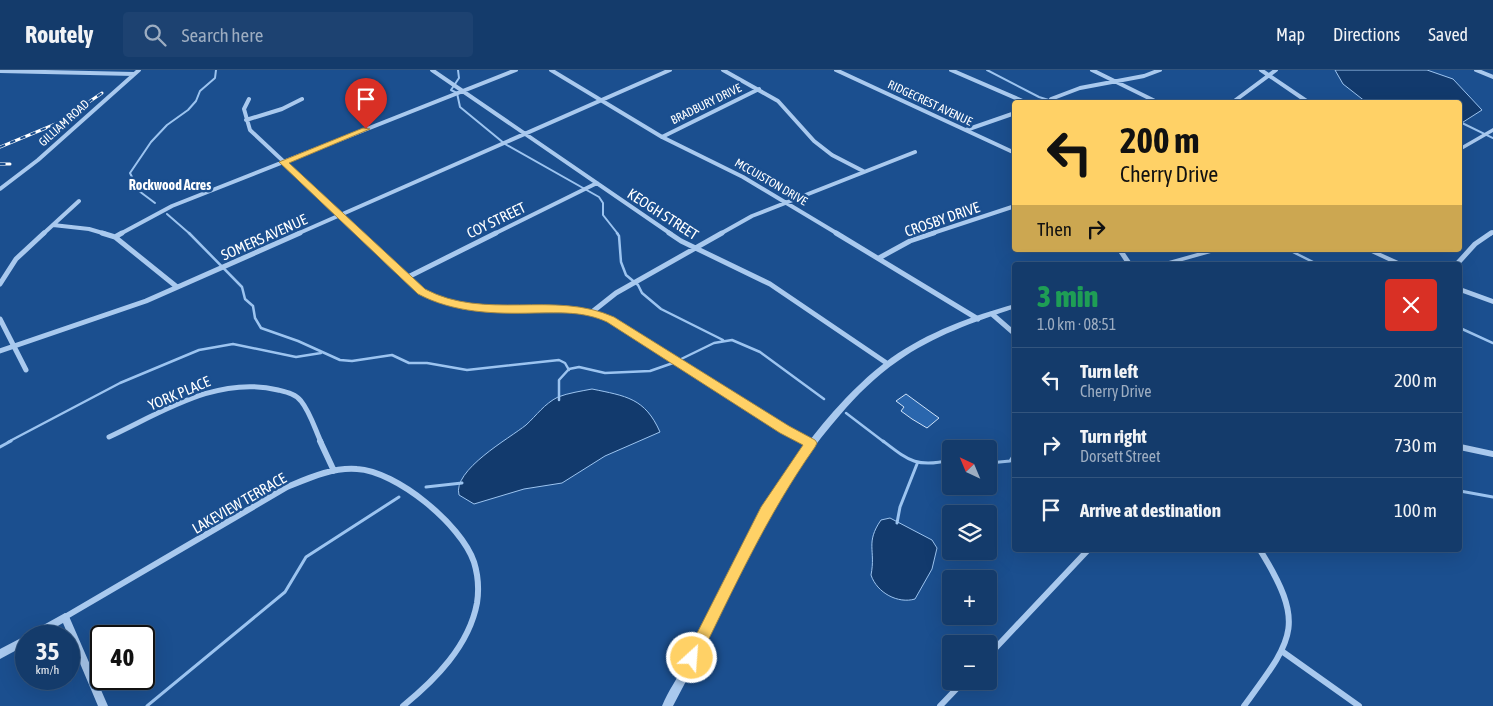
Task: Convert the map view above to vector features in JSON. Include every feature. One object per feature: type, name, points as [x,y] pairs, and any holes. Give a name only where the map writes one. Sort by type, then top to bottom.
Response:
[{"type":"street","name":"GILLIAM ROAD","points":[[0,189],[38,160],[139,70]]},
{"type":"street","name":"KEOGH STREET","points":[[432,70],[695,248],[770,284],[888,364]]},
{"type":"street","points":[[115,237],[172,206],[516,70]]},
{"type":"street","name":"MCCUISTON DRIVE","points":[[551,70],[662,137],[727,168],[978,319]]},
{"type":"street","name":"SOMERS AVENUE","points":[[0,351],[13,345],[118,312],[177,288],[670,70]]},
{"type":"street","points":[[723,70],[759,89],[786,107],[808,136],[824,150],[863,171]]},
{"type":"street","name":"RIDGECREST AVENUE","points":[[836,70],[1012,152]]},
{"type":"street","points":[[951,70],[1021,100]]},
{"type":"street","points":[[1092,70],[1153,100]]},
{"type":"street","points":[[1051,99],[1080,88],[1160,70]]},
{"type":"street","points":[[1261,70],[1270,74],[1305,100]]},
{"type":"street","points":[[1236,100],[1276,70]]},
{"type":"street","points":[[1476,70],[1493,77]]},
{"type":"street","points":[[0,71],[134,74]]},
{"type":"street","name":"BRADBURY DRIVE","points":[[662,137],[759,89]]},
{"type":"street","points":[[249,98],[244,109],[250,130],[421,291],[438,300],[469,308],[503,310],[577,309],[610,319],[784,430],[810,443]]},
{"type":"street","points":[[246,120],[282,109],[302,99]]},
{"type":"street","points":[[965,130],[1012,115]]},
{"type":"street","points":[[1462,147],[1493,130]]},
{"type":"street","points":[[592,312],[616,293],[752,216],[915,152]]},
{"type":"street","name":"COY STREET","points":[[406,278],[597,183]]},
{"type":"street","points":[[0,284],[16,259],[79,201]]},
{"type":"street","name":"CROSBY DRIVE","points":[[879,258],[910,241],[1012,207]]},
{"type":"street","points":[[53,225],[89,229],[115,237],[177,288]]},
{"type":"street","points":[[1459,262],[1475,244],[1493,232]]},
{"type":"street","points":[[1171,262],[1209,252]]},
{"type":"street","points":[[1373,252],[1396,262]]},
{"type":"street","points":[[1462,290],[1493,302]]},
{"type":"street","points":[[667,706],[766,511],[810,443],[838,411],[888,364],[928,339],[1012,307]]},
{"type":"street","points":[[992,314],[1012,331]]},
{"type":"street","points":[[0,319],[26,370]]},
{"type":"street","name":"YORK PLACE","points":[[109,437],[209,391],[242,387],[268,388],[292,394],[301,400],[334,471]]},
{"type":"street","points":[[1462,447],[1493,454]]},
{"type":"street","name":"LAKEVIEW TERRACE","points":[[66,617],[125,585],[280,492],[334,471],[347,469],[362,470],[387,478],[415,492],[458,536],[473,561],[478,577],[476,602],[468,628],[456,654],[440,673],[403,706]]},
{"type":"street","points":[[997,647],[1086,552]]},
{"type":"street","points":[[1244,706],[1283,652],[1290,635],[1289,605],[1272,567],[1261,552]]},
{"type":"street","points":[[52,625],[66,617],[103,706]]},
{"type":"street","points":[[0,654],[15,646]]},
{"type":"street","points":[[1283,652],[1360,706]]},
{"type":"street","points":[[940,706],[955,690]]},
{"type":"water","points":[[1335,70],[1427,70],[1453,79],[1482,110],[1462,123],[1462,100],[1363,100],[1343,84]]},
{"type":"water","points":[[592,389],[625,397],[641,405],[648,412],[660,432],[605,456],[562,483],[524,489],[474,504],[459,495],[459,485],[464,475],[473,465],[526,425],[549,403],[558,397]]},
{"type":"water","points":[[890,518],[932,540],[937,548],[932,569],[915,599],[902,600],[889,596],[878,587],[871,575],[873,535],[881,520]]},
{"type":"building","points":[[906,394],[939,418],[927,428],[901,411],[904,407],[896,401]]},
{"type":"waterway","points":[[155,203],[139,191],[130,173],[151,142],[167,125],[188,110],[196,101],[200,91],[215,78],[216,70]]},
{"type":"waterway","points":[[458,70],[459,78],[451,90],[457,93],[460,107],[505,144],[599,197],[603,203],[603,215],[618,234]]},
{"type":"waterway","points":[[987,70],[1039,97],[1049,100]]},
{"type":"waterway","points":[[1462,123],[1493,138]]},
{"type":"waterway","points":[[167,214],[190,234]]},
{"type":"waterway","points":[[617,233],[619,236],[621,262],[626,275],[638,285],[642,293],[661,309],[723,340]]},
{"type":"waterway","points":[[190,234],[242,287],[245,299],[253,306],[255,318],[261,328],[298,341],[340,360],[352,361],[392,355],[409,363],[427,363],[467,370],[559,360],[565,363],[569,369]]},
{"type":"waterway","points":[[1293,252],[1313,262]]},
{"type":"waterway","points":[[1462,329],[1493,343]]},
{"type":"waterway","points":[[569,369],[579,367],[605,373],[650,371],[673,363],[714,343],[732,340],[760,352],[824,399]]},
{"type":"waterway","points":[[8,442],[120,383],[199,350],[233,344],[296,357],[321,353]]},
{"type":"waterway","points":[[559,400],[559,380],[569,369]]},
{"type":"waterway","points":[[846,413],[884,442]]},
{"type":"waterway","points":[[0,447],[11,441]]},
{"type":"waterway","points":[[883,441],[900,454],[914,461],[921,463],[942,462]]},
{"type":"waterway","points":[[998,462],[1010,461],[1012,458]]},
{"type":"waterway","points":[[897,523],[900,507],[917,464]]},
{"type":"waterway","points":[[426,487],[462,483]]},
{"type":"waterway","points":[[1462,491],[1493,497]]},
{"type":"waterway","points":[[147,706],[285,592],[306,557],[399,497]]},
{"type":"railway","points":[[0,147],[58,123],[102,93]]},
{"type":"railway","points":[[0,164],[10,164]]},
{"type":"district","name":"Rockwood Acres","points":[[170,185]]},
{"type":"route","points":[[366,129],[284,162],[421,291],[438,300],[469,308],[518,310],[557,308],[577,309],[596,313],[631,332],[784,430],[810,443],[766,511],[692,658]]}]
